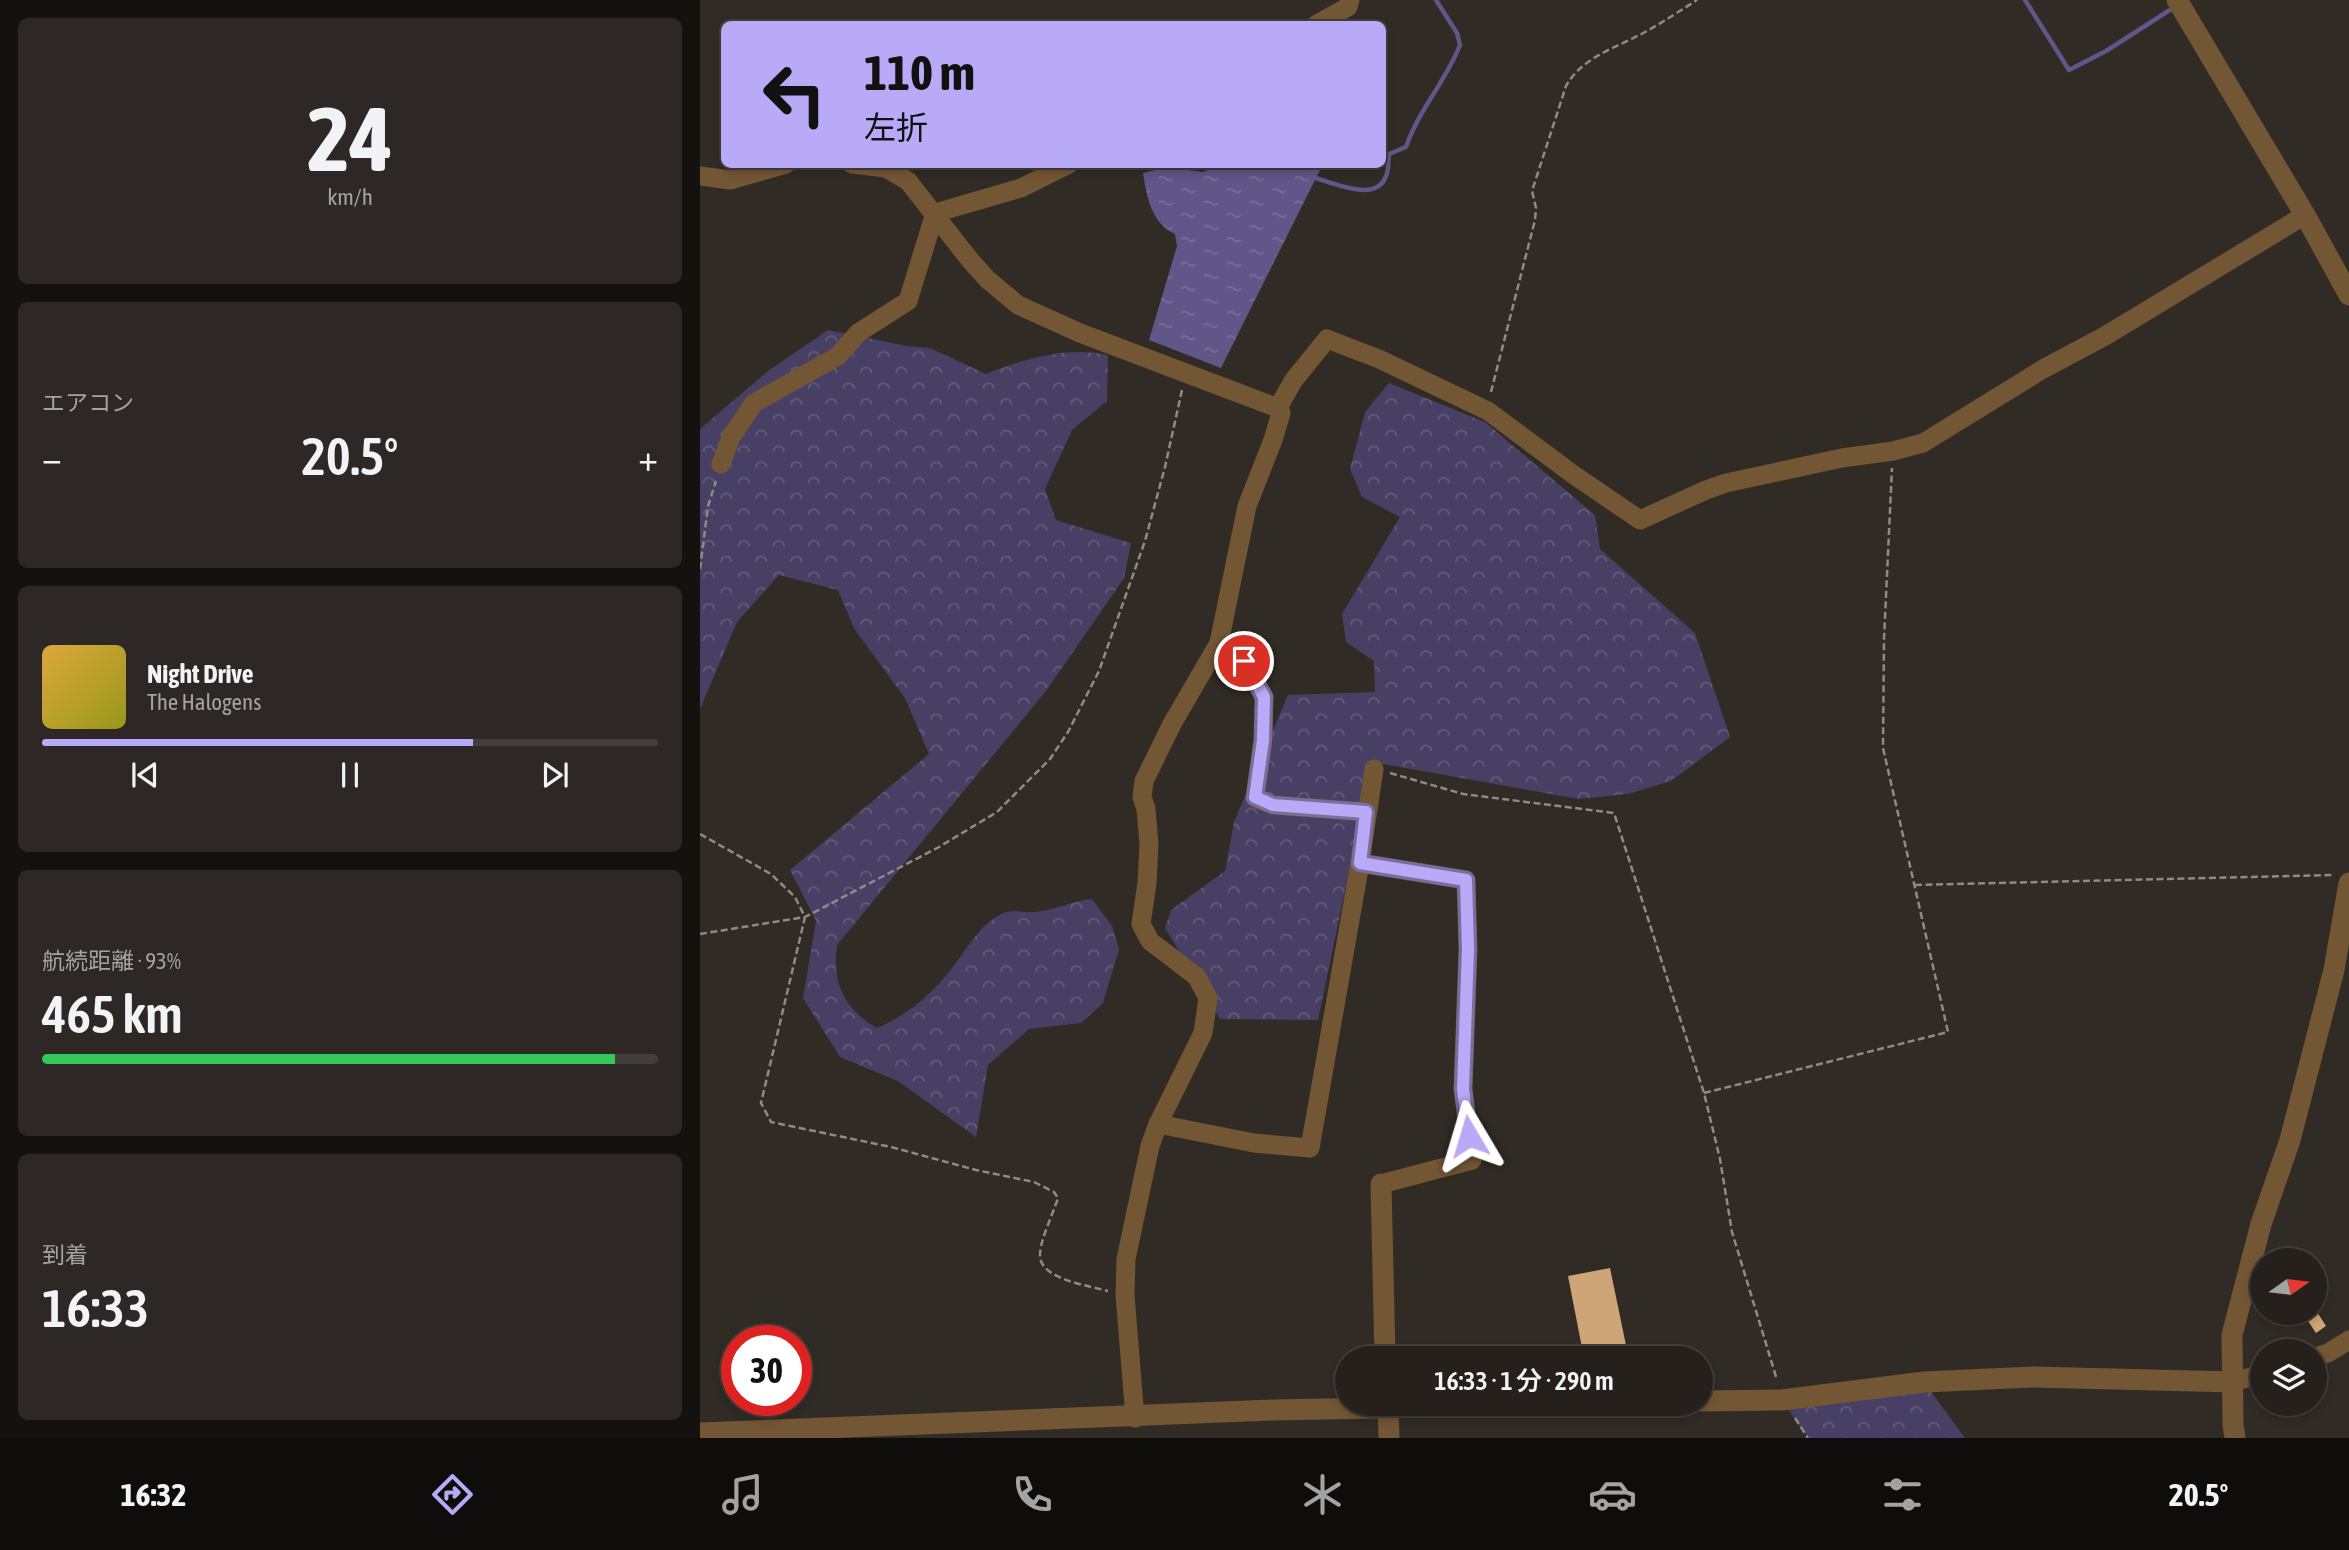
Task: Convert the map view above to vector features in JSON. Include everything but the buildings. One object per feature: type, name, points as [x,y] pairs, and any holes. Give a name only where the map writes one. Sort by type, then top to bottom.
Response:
[{"type":"street","points":[[1322,21],[1348,7],[1350,0]]},
{"type":"street","points":[[2176,0],[2305,215],[2349,295]]},
{"type":"street","points":[[700,176],[730,180],[772,168]]},
{"type":"street","points":[[886,168],[908,181],[970,260],[987,279],[1018,305],[1185,375],[1278,408],[1281,413],[1247,506],[1219,643],[1172,724],[1144,781],[1142,797],[1146,809],[1149,844],[1141,924],[1150,941],[1197,977],[1208,998],[1203,1033],[1150,1146],[1126,1259],[1125,1295],[1135,1418]]},
{"type":"street","points":[[935,213],[1021,188],[1061,168]]},
{"type":"street","points":[[721,464],[731,437],[754,403],[838,356],[858,333],[908,301],[935,213]]},
{"type":"street","points":[[1278,408],[1293,381],[1327,339],[1379,359],[1488,411],[1640,520],[1726,483],[1842,458],[1893,452],[1923,443],[2305,215]]},
{"type":"street","points":[[1219,643],[1244,661],[1264,697],[1263,740],[1255,797],[1273,805],[1366,812]]},
{"type":"street","points":[[1158,1124],[1254,1143],[1310,1148],[1374,769]]},
{"type":"street","points":[[1360,863],[1466,880],[1468,949],[1463,1089],[1472,1160],[1381,1184],[1385,1346]]},
{"type":"street","points":[[2235,1438],[2232,1335],[2255,1245],[2290,1140],[2334,970],[2344,879]]},
{"type":"street","points":[[2327,1353],[2349,1340]]},
{"type":"street","points":[[1713,1401],[1783,1399],[1924,1382],[2033,1377],[2234,1382],[2250,1377]]},
{"type":"street","points":[[700,1433],[1135,1418],[1335,1408]]},
{"type":"street","points":[[1388,1416],[1389,1438]]},
{"type":"path","points":[[1488,411],[1535,220],[1536,208],[1532,191],[1566,86],[1585,63],[1697,0]]},
{"type":"path","points":[[700,934],[805,917],[939,847],[997,812],[1050,759],[1068,732],[1104,658],[1166,467],[1185,375]]},
{"type":"path","points":[[1704,1093],[1948,1032],[1883,748],[1884,639],[1893,452]]},
{"type":"path","points":[[700,569],[708,506],[721,464]]},
{"type":"path","points":[[1374,769],[1463,794],[1614,813],[1704,1093],[1720,1159],[1732,1232],[1783,1399],[1808,1438]]},
{"type":"path","points":[[700,834],[771,874],[795,897],[805,917],[761,1103],[771,1122],[891,1147],[1046,1187],[1058,1198],[1040,1255],[1041,1265],[1050,1273],[1064,1279],[1125,1295]]},
{"type":"path","points":[[1913,885],[2344,879]]},
{"type":"green space","points":[[828,330],[930,348],[986,374],[1015,363],[1061,353],[1108,355],[1107,401],[1072,430],[1045,489],[1056,520],[1131,543],[1124,578],[1046,691],[837,945],[836,971],[843,994],[856,1012],[877,1028],[899,1017],[927,995],[944,978],[981,930],[1003,913],[1043,911],[1092,899],[1112,926],[1119,949],[1103,1003],[1081,1023],[1029,1029],[988,1065],[976,1137],[898,1081],[840,1057],[803,998],[816,921],[790,870],[929,754],[905,698],[855,630],[838,590],[779,575],[737,622],[700,709],[700,429],[768,371]]},
{"type":"green space","points":[[1389,383],[1485,422],[1595,515],[1600,549],[1695,633],[1730,737],[1671,781],[1628,794],[1579,799],[1372,762],[1318,1020],[1220,1019],[1165,928],[1171,910],[1225,871],[1234,822],[1288,695],[1375,692],[1374,661],[1346,642],[1342,614],[1400,517],[1362,497],[1350,469],[1365,412]]},
{"type":"green space","points":[[1924,1382],[1965,1438],[1808,1438],[1782,1400]]},
{"type":"water","points":[[1163,168],[1203,172],[1214,168],[1321,168],[1221,368],[1149,340],[1177,246],[1175,234],[1155,216],[1143,173]]},
{"type":"waterway","points":[[1312,177],[1353,189],[1373,189],[1381,184],[1387,174],[1389,154],[1406,147],[1460,45],[1457,33],[1436,0]]},
{"type":"waterway","points":[[2025,0],[2069,70],[2106,51],[2173,8]]},
{"type":"route","points":[[1244,661],[1264,697],[1263,740],[1255,797],[1273,805],[1366,812],[1360,863],[1466,880],[1468,949],[1463,1089],[1469,1136]]}]
